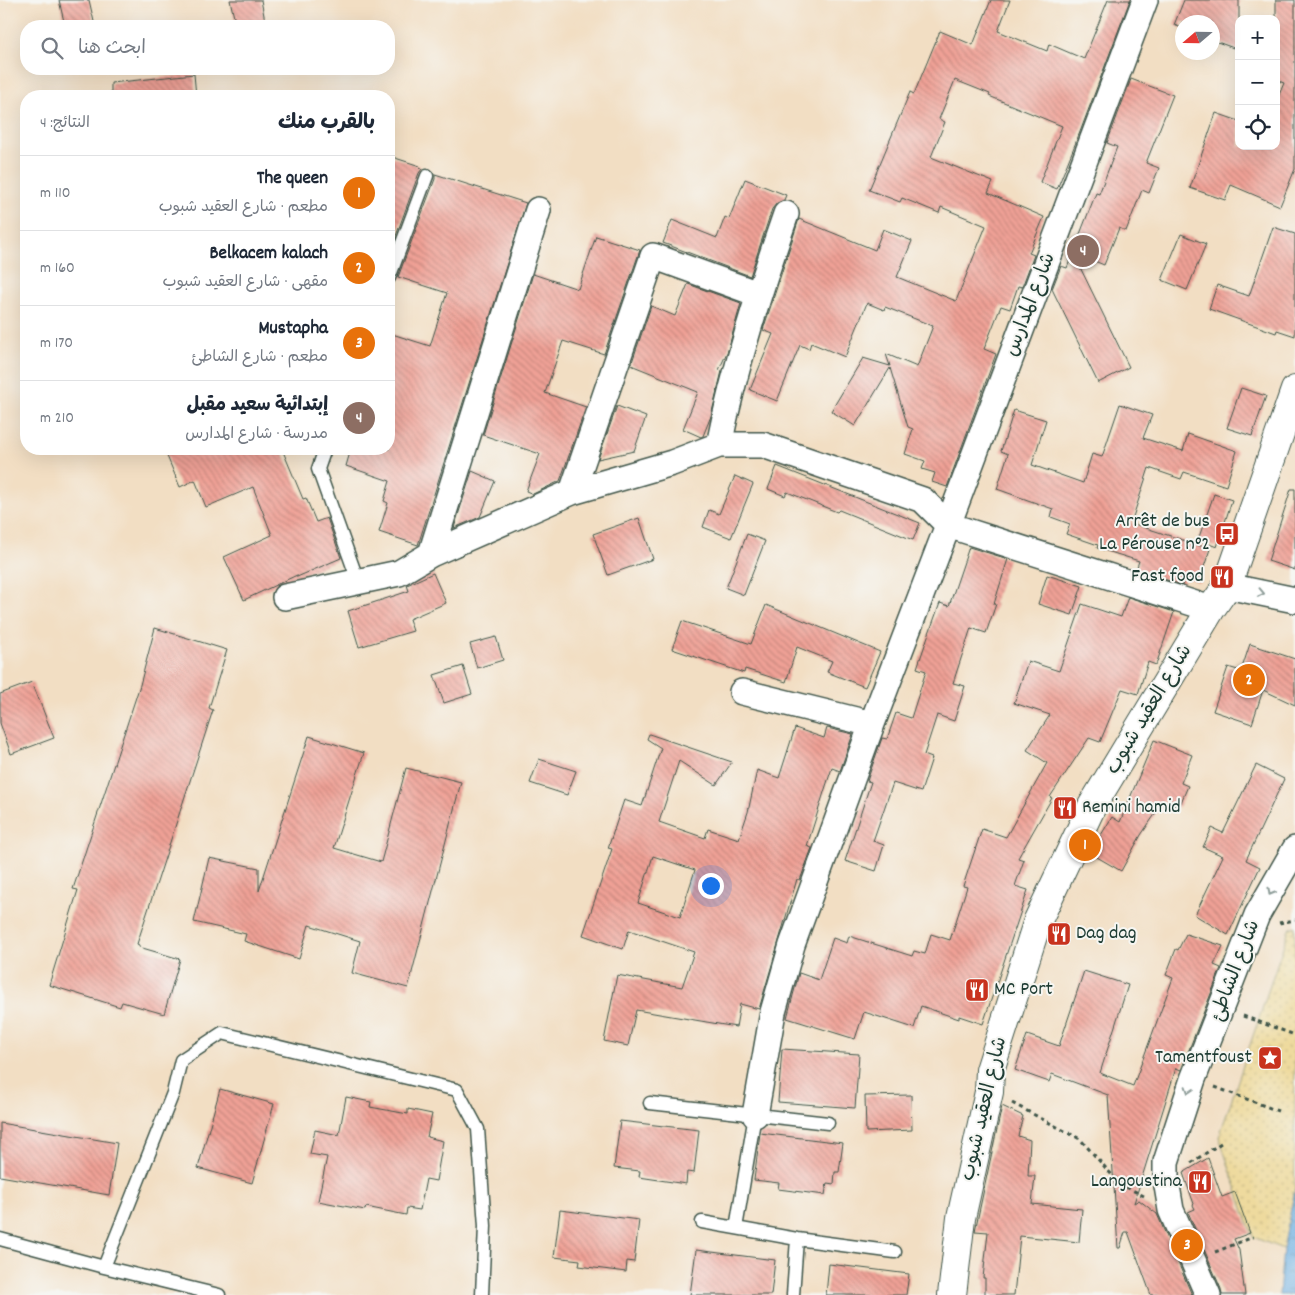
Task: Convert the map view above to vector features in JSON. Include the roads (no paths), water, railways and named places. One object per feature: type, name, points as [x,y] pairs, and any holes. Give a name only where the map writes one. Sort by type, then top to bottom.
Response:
[{"type":"main road","name":"شارع العقيد شبوب","points":[[952,1295],[961,1218],[989,1092],[990,1070],[1038,920],[1092,806],[1211,609],[1227,586],[1295,390]]},
{"type":"street","name":"شارع المدارس","points":[[755,1115],[773,1012],[792,946],[872,724],[1146,0]]},
{"type":"street","points":[[431,554],[538,210]]},
{"type":"street","points":[[719,444],[758,294],[786,214]]},
{"type":"street","points":[[572,492],[653,256],[758,294]]},
{"type":"street","points":[[285,597],[399,573],[431,554],[572,492],[672,463],[719,444],[763,444],[923,500],[948,525],[1211,609]]},
{"type":"street","points":[[1227,586],[1295,600]]},
{"type":"street","points":[[742,692],[872,724]]},
{"type":"street","name":"شارع الشاطئ","points":[[1208,1295],[1171,1210],[1166,1180],[1166,1162],[1193,1080],[1257,915],[1295,850]]},
{"type":"lane","points":[[395,261],[426,176]]},
{"type":"lane","points":[[323,455],[318,469],[358,581]]},
{"type":"lane","points":[[104,1266],[173,1093],[182,1060],[222,1033],[457,1090],[478,1129],[485,1226],[482,1295]]},
{"type":"lane","points":[[650,1103],[828,1123]]},
{"type":"lane","points":[[736,1228],[755,1115]]},
{"type":"lane","points":[[702,1222],[797,1239],[895,1252]]},
{"type":"lane","points":[[0,1239],[219,1295]]},
{"type":"lane","points":[[793,1295],[797,1239]]},
{"type":"water","points":[[1295,1189],[1295,1295],[1279,1295],[1283,1249]]},
{"type":"place","name":"إبتدائية سعيد مقبل","points":[[1083,251]]},
{"type":"place","name":"Arrêt de bus La Pérouse n°2","points":[[1227,534]]},
{"type":"place","name":"Fast food","points":[[1222,577]]},
{"type":"place","name":"Belkacem kalach","points":[[1249,680]]},
{"type":"place","name":"Remini hamid","points":[[1065,808]]},
{"type":"place","name":"The queen","points":[[1085,845]]},
{"type":"place","name":"Dag dag","points":[[1059,934]]},
{"type":"place","name":"MC Port","points":[[977,990]]},
{"type":"place","name":"Tamentfoust","points":[[1270,1058]]},
{"type":"place","name":"Langoustina","points":[[1200,1182]]},
{"type":"place","name":"Mustapha","points":[[1187,1245]]}]
